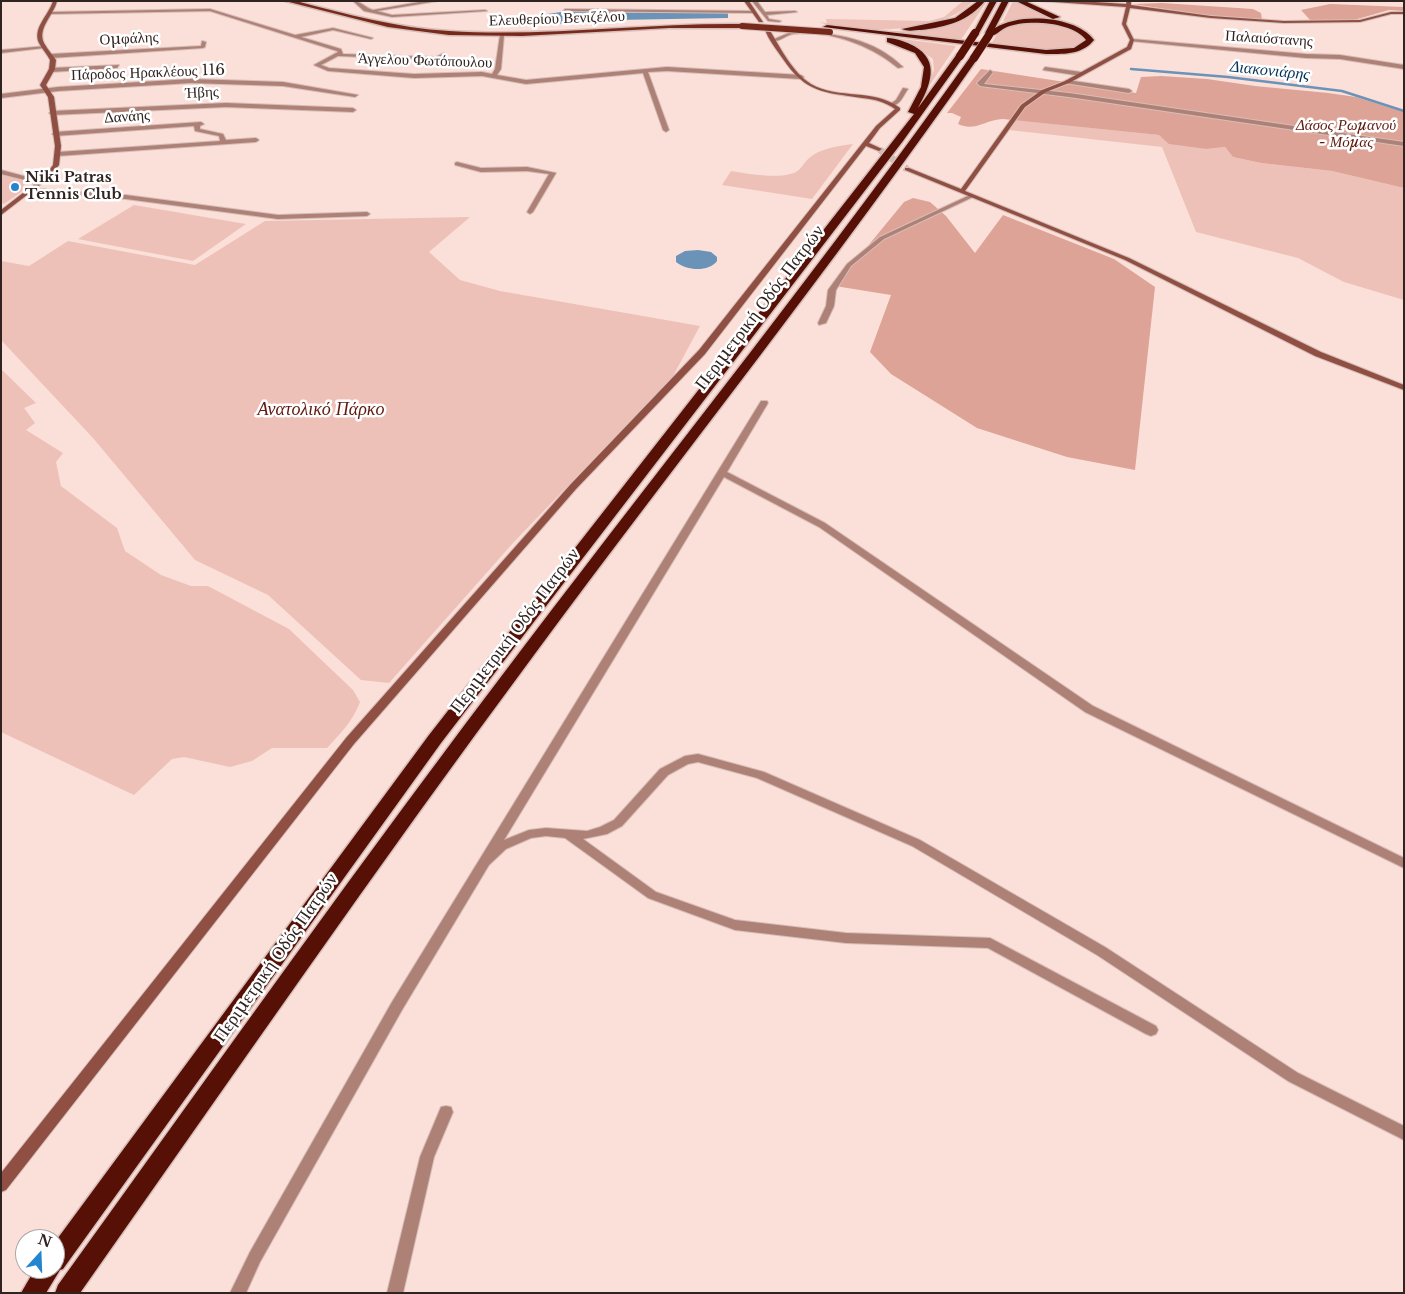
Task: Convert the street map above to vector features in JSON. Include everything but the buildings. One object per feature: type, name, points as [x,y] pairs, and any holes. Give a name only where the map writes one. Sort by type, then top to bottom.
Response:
[{"type":"highway","points":[[828,30],[889,30],[933,26],[966,15],[982,1]]},
{"type":"highway","name":"Περιμετρική Οδός Πατρών","points":[[65,1247],[435,739],[900,139],[960,56],[993,2]]},
{"type":"highway","name":"Περιμετρική Οδός Πατρών","points":[[66,1293],[406,817],[532,646],[853,224],[974,58],[989,35],[1005,4]]},
{"type":"highway","points":[[1022,4],[1082,26],[1098,36]]},
{"type":"highway","points":[[828,30],[1046,52],[1072,50],[1083,47],[1090,40],[1086,33],[1074,28],[1041,21],[1008,24],[989,35]]},
{"type":"highway","points":[[828,30],[1035,55],[1076,54],[1095,47]]},
{"type":"highway","points":[[828,30],[903,44],[920,52],[926,58],[929,66],[929,71],[910,116],[840,214]]},
{"type":"highway","points":[[32,1293],[42,1279]]},
{"type":"main road","name":"Ελευθερίου Βενιζέλου","points":[[288,1],[387,26],[441,33],[502,35],[741,24]]},
{"type":"main road","name":"Ελευθερίου Βενιζέλου","points":[[310,1],[389,21],[471,30],[536,30],[667,22],[741,24],[828,30]]},
{"type":"street","points":[[1,213],[41,182],[54,168],[58,154],[50,97],[44,83],[53,62],[44,47],[39,32],[50,14],[55,1]]},
{"type":"street","points":[[355,1],[369,11],[392,16],[485,11]]},
{"type":"street","points":[[369,11],[436,1]]},
{"type":"street","points":[[746,1],[761,21]]},
{"type":"street","points":[[754,1],[768,20],[778,21]]},
{"type":"street","points":[[1041,1],[1128,4],[1211,17],[1284,22],[1360,22],[1391,13],[1404,14]]},
{"type":"street","points":[[962,191],[1023,106],[1044,91],[1067,82],[1131,46],[1132,40],[1124,24],[1128,4]]},
{"type":"street","name":"Άγγελου Φωτόπουλου","points":[[50,14],[212,8],[342,52],[317,65],[325,69],[409,76],[466,73],[532,82],[682,69],[801,77]]},
{"type":"street","points":[[564,10],[754,12]]},
{"type":"street","points":[[764,14],[795,12]]},
{"type":"street","points":[[294,37],[333,28],[371,38]]},
{"type":"street","points":[[1,1185],[350,741],[573,487],[702,352],[881,125],[898,109],[877,99],[822,90],[809,85],[801,77],[767,30]]},
{"type":"street","points":[[774,40],[792,33],[838,38],[873,48],[891,58],[900,67]]},
{"type":"street","points":[[494,76],[498,69],[502,35]]},
{"type":"street","name":"Παλαιόστανης","points":[[1132,40],[1290,55],[1340,57],[1404,67]]},
{"type":"street","name":"Ομφάλης","points":[[51,56],[203,48],[204,42]]},
{"type":"street","points":[[1,52],[44,47]]},
{"type":"street","points":[[339,55],[436,59],[448,64]]},
{"type":"street","points":[[436,59],[444,55]]},
{"type":"street","points":[[51,70],[117,66]]},
{"type":"street","points":[[1045,69],[1081,74]]},
{"type":"street","points":[[645,71],[666,130]]},
{"type":"street","points":[[990,72],[980,83],[982,85],[1044,91],[1182,114],[1252,121],[1404,144]]},
{"type":"street","name":"Πάροδος Ηρακλέους 116","points":[[1,96],[159,82],[209,81],[283,84],[355,95]]},
{"type":"street","points":[[1067,82],[1129,91]]},
{"type":"street","points":[[892,105],[898,101],[905,89]]},
{"type":"street","name":"Ήβης","points":[[52,113],[226,104],[353,110]]},
{"type":"street","name":"Δανάης","points":[[55,134],[199,124],[197,130],[217,133],[221,135],[224,142]]},
{"type":"street","points":[[58,154],[256,140]]},
{"type":"street","points":[[866,144],[879,149]]},
{"type":"street","points":[[457,164],[481,170],[527,169],[553,173],[530,212]]},
{"type":"street","points":[[907,169],[1126,260],[1318,354],[1404,388]]},
{"type":"street","points":[[1,172],[41,182]]},
{"type":"street","points":[[30,190],[126,197],[278,216],[368,214]]},
{"type":"street","points":[[822,324],[830,306],[832,290],[849,265],[882,238],[972,196]]},
{"type":"street","points":[[238,1293],[255,1258],[397,1006],[764,403]]},
{"type":"street","points":[[723,473],[822,525],[1089,709],[1404,863]]},
{"type":"street","points":[[487,861],[502,846],[518,837],[546,832],[587,835],[603,831],[618,824],[664,772],[685,760],[698,758],[760,774],[916,843],[1101,951],[1293,1077],[1404,1133]]},
{"type":"street","points":[[569,835],[652,894],[735,925],[846,938],[990,943],[1152,1030]]},
{"type":"street","points":[[395,1293],[420,1182],[446,1112]]},
{"type":"green space","points":[[963,1],[973,1],[960,11],[943,19],[922,25],[877,30],[855,29],[819,22],[827,23],[826,19],[929,21],[944,17]]},
{"type":"green space","points":[[987,1],[960,41],[882,31],[924,30],[952,25],[976,11]]},
{"type":"green space","points":[[1013,1],[1071,24],[1003,21]]},
{"type":"green space","points":[[1162,3],[1253,9],[1261,13],[1262,20],[1204,15],[1133,4]]},
{"type":"green space","points":[[1330,4],[1404,7],[1404,11],[1389,10],[1354,20],[1311,21],[1301,10]]},
{"type":"green space","points":[[1029,23],[1068,27],[1081,34],[1085,40],[1078,46],[1055,50],[991,45],[998,33],[1006,27]]},
{"type":"green space","points":[[886,37],[956,46],[927,89],[934,70],[933,59],[915,46]]},
{"type":"green space","name":"Δάσος Ρωμανού - Μόμας","points":[[981,69],[1136,93],[1141,77],[1161,76],[1207,79],[1356,97],[1404,112],[1404,188],[1332,171],[1261,163],[1233,157],[1225,147],[1207,149],[1169,144],[1159,135],[1003,119],[970,127],[958,124],[961,117],[947,113]]},
{"type":"green space","points":[[1016,120],[1159,135],[1207,149],[1225,147],[1233,157],[1261,163],[1332,171],[1404,188],[1404,300],[1344,282],[1298,258],[1196,232],[1162,147],[1009,130]]},
{"type":"green space","points":[[853,144],[812,199],[722,185],[731,171],[763,175],[787,175],[796,172],[808,159],[818,152]]},
{"type":"green space","name":"Niki Patras Tennis Club","points":[[1,174],[34,183],[4,204],[1,203]]},
{"type":"green space","points":[[913,198],[930,202],[946,216],[975,253],[1003,215],[1114,259],[1155,287],[1135,470],[1067,457],[977,428],[891,374],[870,352],[891,295],[835,286],[904,202]]},
{"type":"green space","points":[[134,205],[246,224],[193,261],[78,239]]},
{"type":"green space","name":"Ανατολικό Πάρκο","points":[[470,217],[429,252],[460,280],[500,291],[700,326],[673,376],[513,543],[389,683],[361,680],[268,595],[195,560],[93,438],[1,340],[1,261],[29,266],[68,241],[195,265],[265,221]]},
{"type":"green space","points":[[1,369],[36,403],[24,408],[35,423],[26,430],[63,453],[56,462],[61,486],[117,528],[125,551],[161,575],[191,586],[208,586],[289,629],[353,690],[360,702],[357,709],[346,727],[327,748],[272,748],[252,761],[230,767],[184,757],[172,759],[134,795],[1,732]]},
{"type":"water","points":[[561,12],[728,13],[728,18],[616,20],[522,26],[488,26],[514,19]]},
{"type":"water","points":[[685,251],[711,252],[717,257],[717,261],[703,269],[692,269],[676,262],[676,256]]},
{"type":"waterway","name":"Διακονιάρης","points":[[1131,69],[1228,77],[1342,91],[1404,111]]},
{"type":"tunnel","points":[[880,150],[907,169]]},
{"type":"place","name":"Niki Patras Tennis Club","points":[[15,187]]}]
